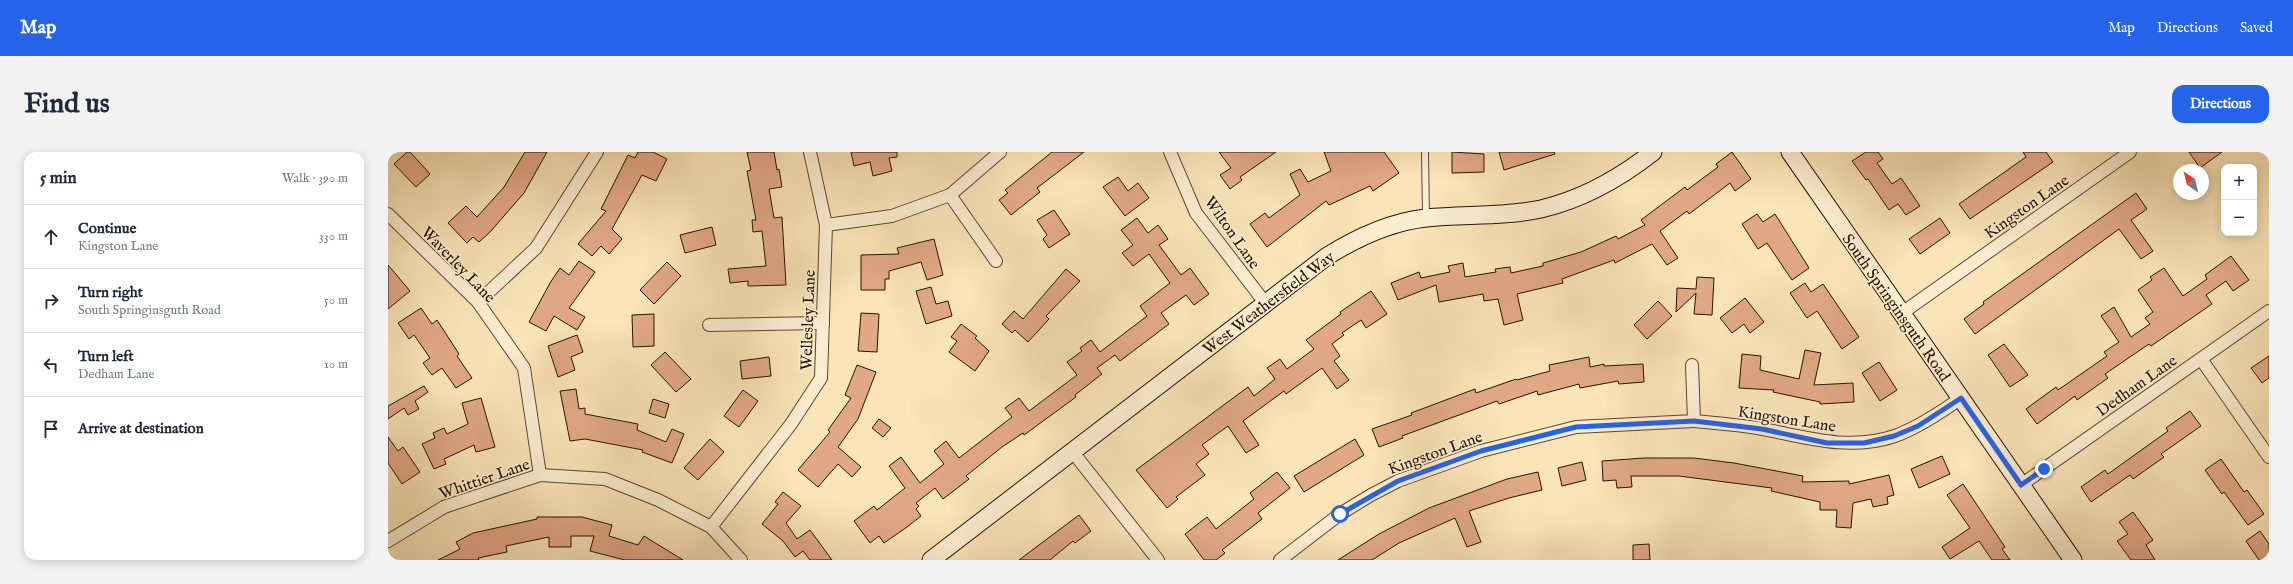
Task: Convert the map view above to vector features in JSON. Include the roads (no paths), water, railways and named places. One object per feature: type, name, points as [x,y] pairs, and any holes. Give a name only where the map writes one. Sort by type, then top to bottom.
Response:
[{"type":"street","points":[[478,302],[536,248],[597,152]]},
{"type":"street","name":"Wellesley Lane","points":[[710,527],[792,424],[821,378],[826,225],[810,152]]},
{"type":"street","points":[[826,225],[892,216],[950,195],[1000,152]]},
{"type":"street","name":"Wilton Lane","points":[[1170,152],[1196,213],[1266,304]]},
{"type":"street","name":"West Weathersfield Way","points":[[931,560],[1326,257],[1343,246],[1379,230],[1426,218],[1518,213],[1561,203],[1602,186],[1654,152]]},
{"type":"street","name":"South Springinsguth Road","points":[[1790,152],[2073,560]]},
{"type":"street","name":"Kingston Lane","points":[[1902,313],[2130,152]]},
{"type":"street","points":[[950,195],[996,261]]},
{"type":"street","name":"Waverley Lane","points":[[388,214],[478,302],[524,368],[540,475]]},
{"type":"street","name":"Dedham Lane","points":[[2021,485],[2269,311]]},
{"type":"street","points":[[709,325],[823,323]]},
{"type":"street","points":[[2201,360],[2269,457]]},
{"type":"street","points":[[1692,365],[1694,421]]},
{"type":"street","name":"Kingston Lane","points":[[1280,560],[1340,514],[1398,481],[1481,451],[1576,427],[1694,421],[1762,429],[1827,443],[1864,443],[1894,436],[1918,426],[1961,398]]},
{"type":"street","points":[[1072,452],[1158,560]]},
{"type":"street","name":"Whittier Lane","points":[[390,535],[444,507],[540,475],[605,479],[658,500],[710,527],[741,560]]},
{"type":"lane","points":[[1425,152],[1426,218]]}]
